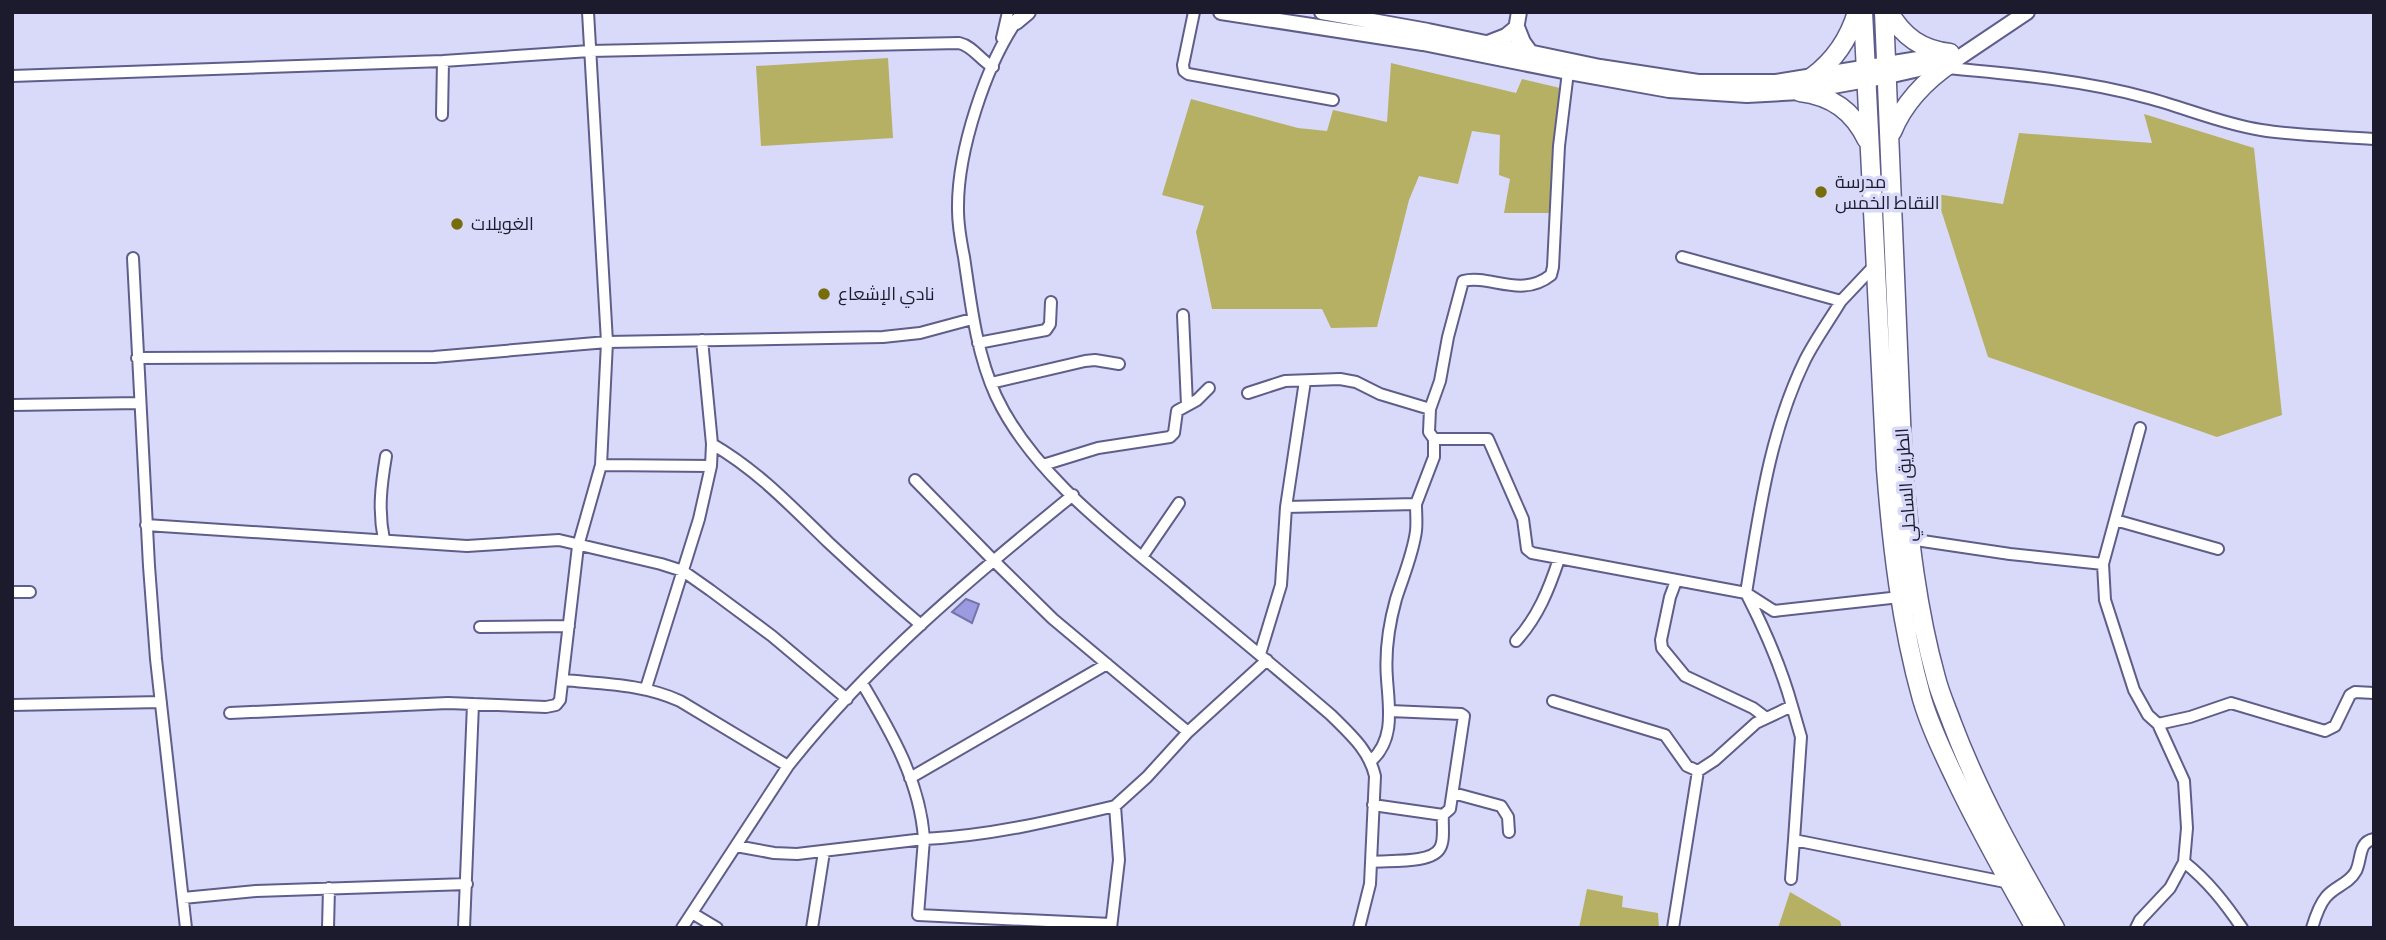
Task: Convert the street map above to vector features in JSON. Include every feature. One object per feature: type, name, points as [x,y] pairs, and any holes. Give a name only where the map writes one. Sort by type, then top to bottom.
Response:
[{"type":"highway","name":"الطريق الساحلي","points":[[1860,12],[1866,73],[1886,482],[1891,544],[1900,597],[1923,701],[1944,755],[1972,814],[2035,928]]},
{"type":"highway","points":[[1812,77],[1839,52],[1860,12]]},
{"type":"highway","name":"الطريق الساحلي","points":[[1887,12],[1891,136],[1889,159],[1903,468],[1909,539],[1921,613],[1936,680],[1961,748],[1993,820],[2055,928]]},
{"type":"highway","points":[[1887,12],[1909,38],[1949,60],[1910,100],[1897,120],[1891,136]]},
{"type":"highway","points":[[1800,92],[1828,98],[1841,106],[1861,127],[1870,155]]},
{"type":"street","points":[[230,713],[340,706],[551,706],[560,700],[578,546],[601,465],[607,342],[588,12]]},
{"type":"street","points":[[1028,12],[1012,15],[964,148],[958,196],[972,319],[991,383],[1010,421],[1043,465],[1073,495],[1142,557],[1331,715],[1355,739],[1371,761],[1375,776],[1370,884],[1359,928]]},
{"type":"street","points":[[1194,12],[1183,65],[1188,74],[1333,100]]},
{"type":"street","points":[[1221,12],[1513,55],[1531,53],[1698,82],[1750,84],[1866,73],[1949,60],[1981,44],[2027,12]]},
{"type":"street","points":[[1322,12],[1486,43],[1513,55],[1568,72],[1696,93],[1747,95],[1800,92],[1866,73]]},
{"type":"street","points":[[1513,55],[1518,19]]},
{"type":"street","points":[[1486,43],[1506,36],[1518,19]]},
{"type":"street","points":[[1518,19],[1522,42],[1531,53]]},
{"type":"street","points":[[12,76],[443,61],[590,51],[958,43],[969,46],[979,58],[995,62]]},
{"type":"street","points":[[1949,60],[2146,97],[2225,122],[2261,130],[2374,139]]},
{"type":"street","points":[[442,115],[443,61]]},
{"type":"street","points":[[1371,761],[1383,747],[1390,711],[1388,642],[1395,603],[1414,541],[1416,504],[1432,465],[1434,439],[1429,432],[1430,409],[1440,381],[1461,285],[1464,281],[1471,280],[1511,287],[1539,282],[1550,275],[1559,146],[1568,72]]},
{"type":"street","points":[[1682,257],[1841,301]]},
{"type":"street","points":[[133,258],[146,525],[161,702],[186,928]]},
{"type":"street","points":[[1791,879],[1801,737],[1770,639],[1746,593],[1774,441],[1805,359],[1841,301],[1875,265]]},
{"type":"street","points":[[978,343],[1046,330],[1050,324],[1051,302]]},
{"type":"street","points":[[1183,315],[1187,405]]},
{"type":"street","points":[[137,358],[434,357],[607,342],[899,336],[972,319]]},
{"type":"street","points":[[646,688],[699,519],[710,466],[712,444],[702,340]]},
{"type":"street","points":[[991,383],[1085,361],[1119,364]]},
{"type":"street","points":[[1248,393],[1271,384],[1330,378],[1349,380],[1380,394],[1430,409]]},
{"type":"street","points":[[736,846],[774,853],[824,852],[961,837],[1115,806],[1147,777],[1264,657],[1281,585],[1286,507],[1305,381]]},
{"type":"street","points":[[1043,465],[1098,448],[1170,438],[1176,413],[1198,400],[1209,388]]},
{"type":"street","points":[[12,405],[139,403]]},
{"type":"street","points":[[2136,928],[2140,920],[2171,888],[2184,862],[2188,828],[2184,780],[2158,724],[2148,715],[2134,690],[2105,600],[2103,564],[2140,428]]},
{"type":"street","points":[[1434,439],[1488,439],[1523,519],[1527,549],[1535,554],[1746,593],[1774,611],[1900,597]]},
{"type":"street","points":[[712,444],[761,477],[876,588],[921,625]]},
{"type":"street","points":[[384,540],[379,518],[379,494],[386,456]]},
{"type":"street","points":[[601,465],[710,466]]},
{"type":"street","points":[[915,480],[993,561],[1054,619],[1188,732]]},
{"type":"street","points":[[682,928],[789,766],[862,682],[993,561],[1073,495]]},
{"type":"street","points":[[1142,557],[1178,503]]},
{"type":"street","points":[[1286,507],[1416,504]]},
{"type":"street","points":[[2115,520],[2218,549]]},
{"type":"street","points":[[146,525],[467,546],[559,540],[661,564],[683,571],[772,636],[847,699]]},
{"type":"street","points":[[1909,539],[2103,564]]},
{"type":"street","points":[[1516,641],[1543,603],[1559,559]]},
{"type":"street","points":[[1676,581],[1661,640],[1662,648],[1685,676],[1753,708],[1765,717]]},
{"type":"street","points":[[12,592],[30,592]]},
{"type":"street","points":[[480,627],[569,626]]},
{"type":"street","points":[[910,778],[1107,664]]},
{"type":"street","points":[[564,680],[646,688],[680,701],[789,766]]},
{"type":"street","points":[[862,682],[894,737],[920,809],[924,839],[917,928]]},
{"type":"street","points":[[2158,724],[2190,717],[2231,703],[2325,731],[2335,726],[2350,695],[2374,693]]},
{"type":"street","points":[[1553,701],[1664,735],[1687,766],[1698,771]]},
{"type":"street","points":[[12,705],[161,702]]},
{"type":"street","points":[[464,928],[473,704]]},
{"type":"street","points":[[1672,928],[1698,771],[1765,717],[1792,706]]},
{"type":"street","points":[[1371,862],[1411,860],[1434,854],[1441,846],[1443,815],[1450,809],[1464,716],[1390,711]]},
{"type":"street","points":[[1453,793],[1501,806],[1508,817],[1509,832]]},
{"type":"street","points":[[1373,805],[1443,815]]},
{"type":"street","points":[[918,915],[1111,926],[1119,860],[1115,806]]},
{"type":"street","points":[[2312,928],[2326,896],[2351,878],[2357,870],[2364,844],[2367,840],[2374,839]]},
{"type":"street","points":[[1794,840],[2010,883]]},
{"type":"street","points":[[812,928],[824,852]]},
{"type":"street","points":[[2184,862],[2203,877],[2226,903],[2242,928]]},
{"type":"street","points":[[183,898],[256,891],[467,884]]},
{"type":"street","points":[[328,928],[330,888]]},
{"type":"street","points":[[692,913],[711,926]]},
{"type":"shaded area","points":[[888,58],[893,138],[761,146],[756,66]]},
{"type":"shaded area","points":[[1391,63],[1516,93],[1522,79],[1560,88],[1549,213],[1504,213],[1510,179],[1499,175],[1500,135],[1472,131],[1458,184],[1419,176],[1409,200],[1377,327],[1331,328],[1322,309],[1212,309],[1196,232],[1204,206],[1162,195],[1191,99],[1298,128],[1327,131],[1333,110],[1387,122]]},
{"type":"shaded area","points":[[2144,114],[2254,148],[2282,415],[2217,437],[1988,357],[1936,194],[2003,204],[2019,133],[2152,143]]},
{"type":"shaded area","points":[[966,599],[979,604],[972,623],[952,612]]},
{"type":"shaded area","points":[[1587,889],[1623,896],[1622,907],[1658,913],[1659,928],[1579,928]]},
{"type":"shaded area","points":[[1790,892],[1840,921],[1842,928],[1778,928]]},
{"type":"place","name":"مدرسة النقاط الخمس","points":[[1821,192]]},
{"type":"place","name":"الغويلات","points":[[457,224]]},
{"type":"place","name":"نادي الإشعاع","points":[[824,294]]}]
